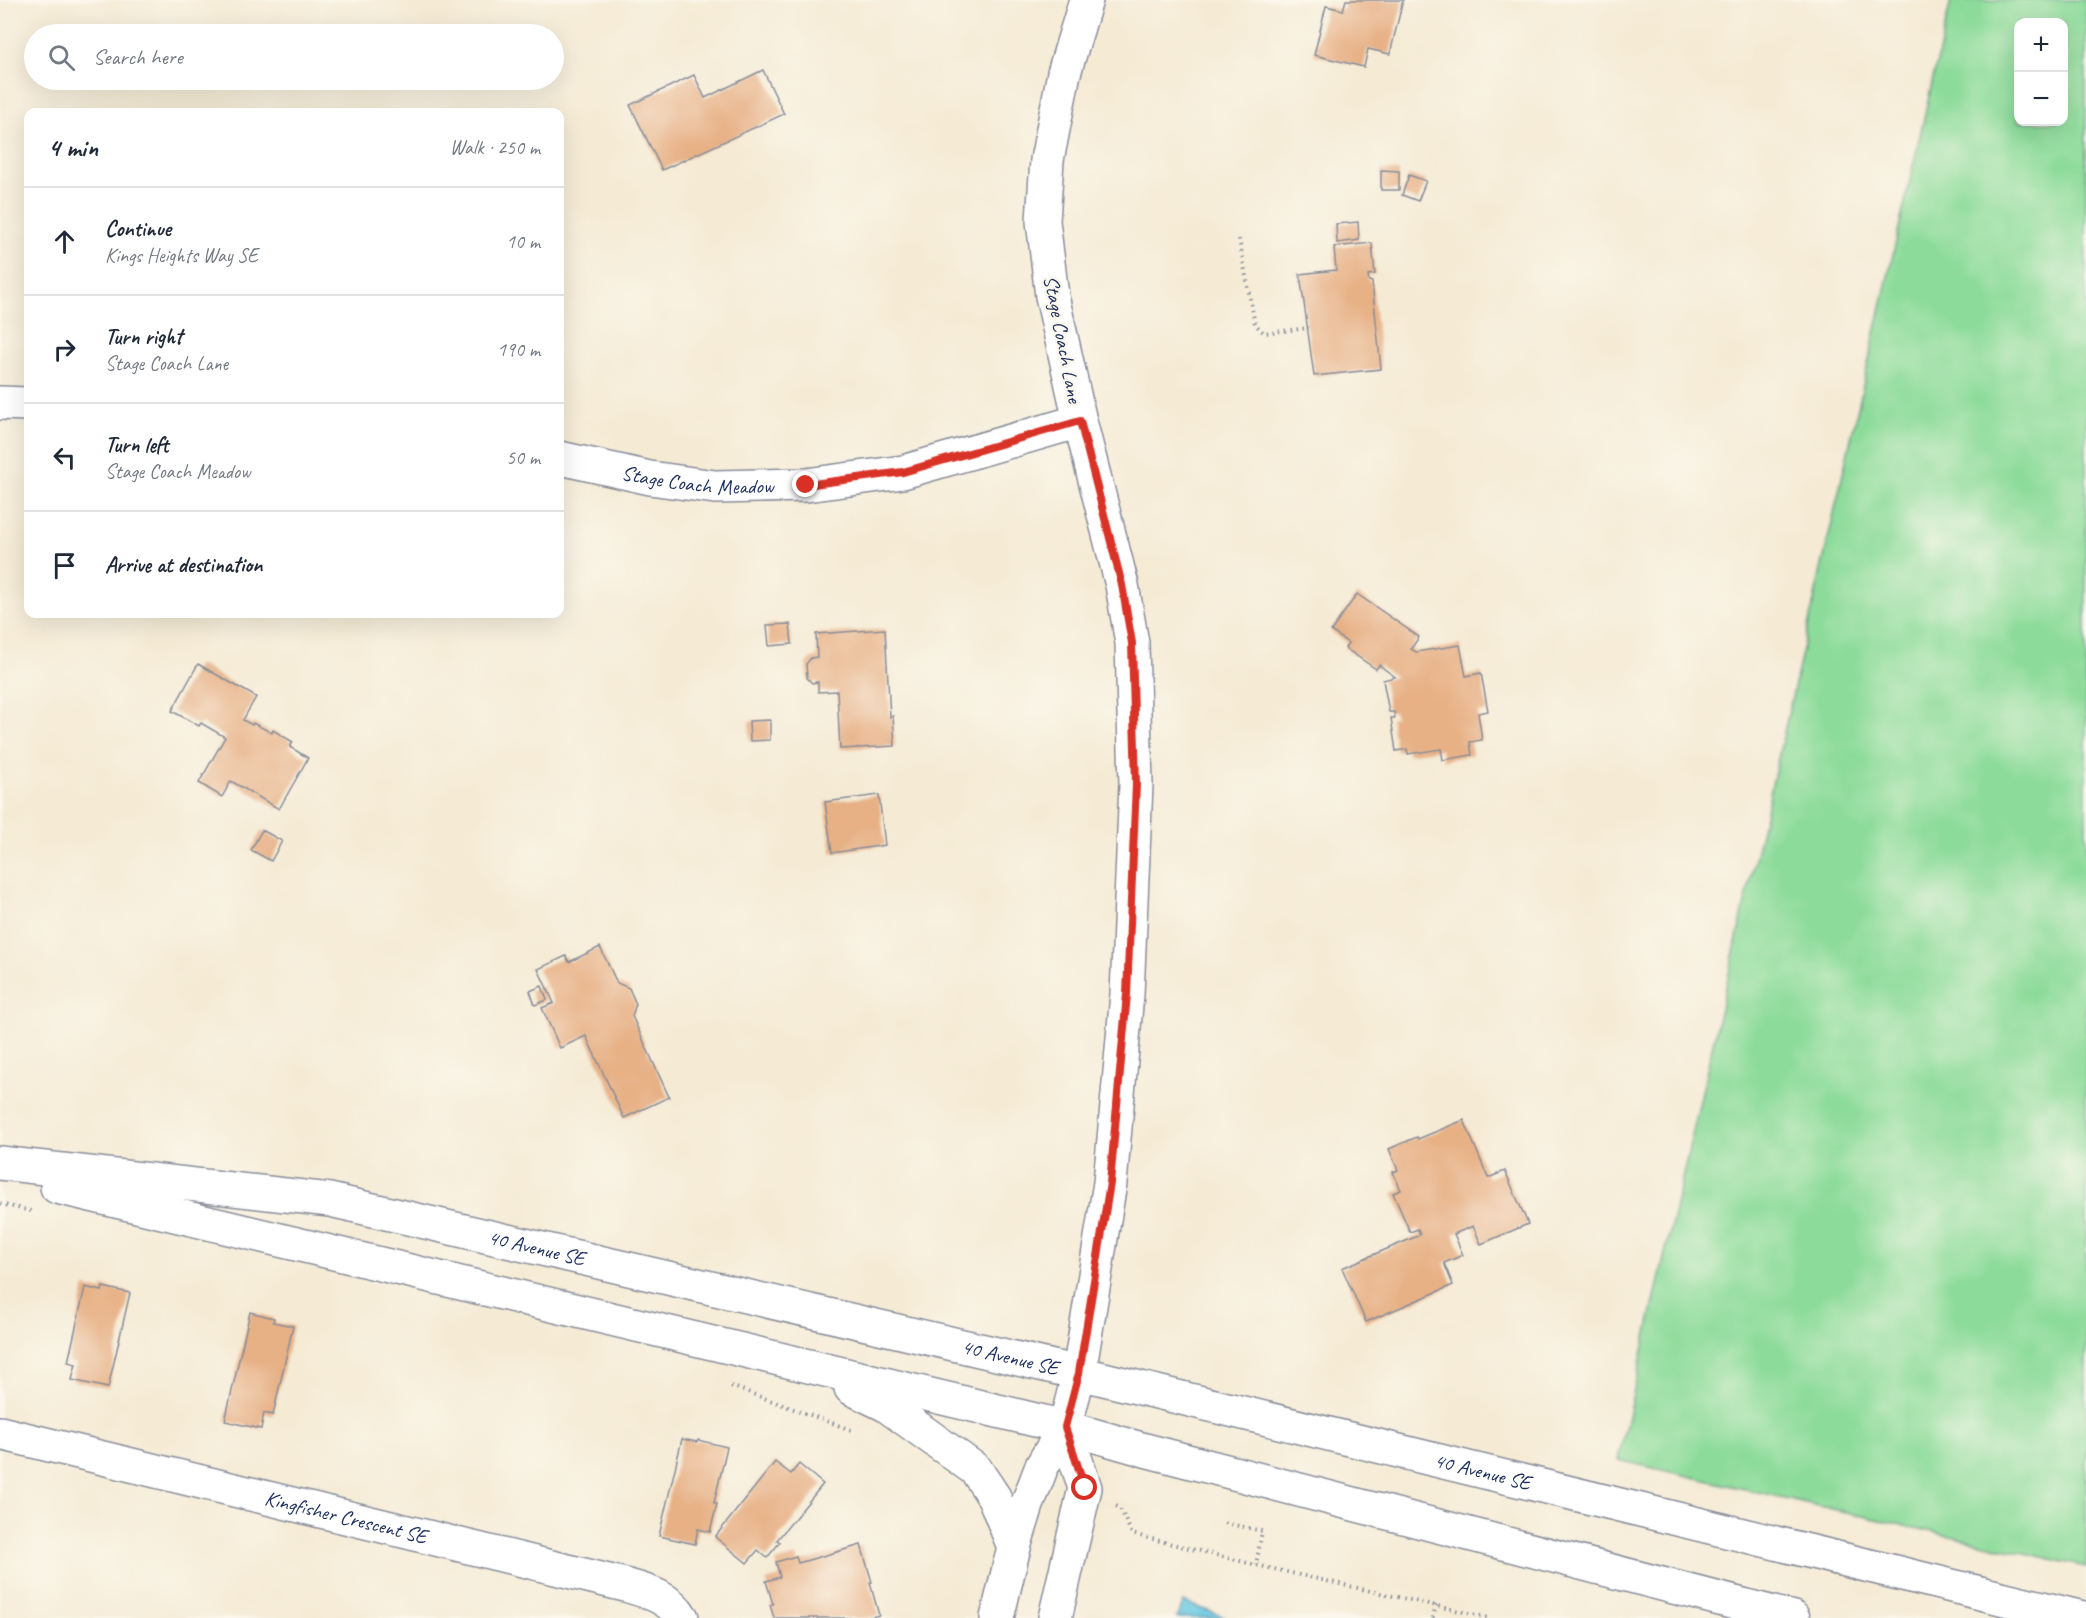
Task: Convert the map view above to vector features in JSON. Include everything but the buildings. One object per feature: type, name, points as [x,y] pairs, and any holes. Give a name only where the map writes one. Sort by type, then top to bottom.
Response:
[{"type":"street","name":"Stage Coach Lane","points":[[997,1618],[1014,1547],[1042,1466],[1065,1427],[1079,1373],[1110,1183],[1127,994],[1136,784],[1132,643],[1122,585],[1080,421],[1052,296],[1042,221],[1047,160],[1064,73],[1086,0]]},
{"type":"street","points":[[0,403],[24,404]]},
{"type":"street","name":"Stage Coach Meadow","points":[[564,459],[650,478],[715,487],[806,485],[903,472],[1080,421]]},
{"type":"street","name":"40 Avenue SE","points":[[0,1162],[330,1200],[1079,1373],[2083,1618]]},
{"type":"street","points":[[0,1173],[1065,1427],[1156,1453],[1793,1618]]},
{"type":"street","points":[[798,1362],[886,1405],[976,1470],[994,1497],[1014,1547]]},
{"type":"street","points":[[1055,1618],[1085,1488],[1065,1427]]},
{"type":"street","name":"Kingfisher Crescent SE","points":[[0,1433],[625,1585],[654,1593],[677,1611],[682,1618]]},
{"type":"path","points":[[1239,239],[1255,324],[1264,333],[1309,328]]},
{"type":"path","points":[[0,1204],[35,1212]]},
{"type":"path","points":[[731,1386],[853,1431]]},
{"type":"path","points":[[1085,1488],[1120,1508],[1132,1534],[1256,1565],[1490,1618]]},
{"type":"path","points":[[1225,1523],[1262,1532],[1256,1565]]},
{"type":"path","points":[[1433,1618],[1436,1605]]},
{"type":"green space","points":[[1951,0],[2086,0],[2086,1567],[1618,1460]]},
{"type":"water","points":[[1184,1602],[1227,1618],[1176,1618]]},
{"type":"route","points":[[806,485],[903,472],[1080,421],[1122,585],[1132,643],[1136,784],[1127,994],[1110,1183],[1079,1373],[1065,1427],[1085,1488]]}]
